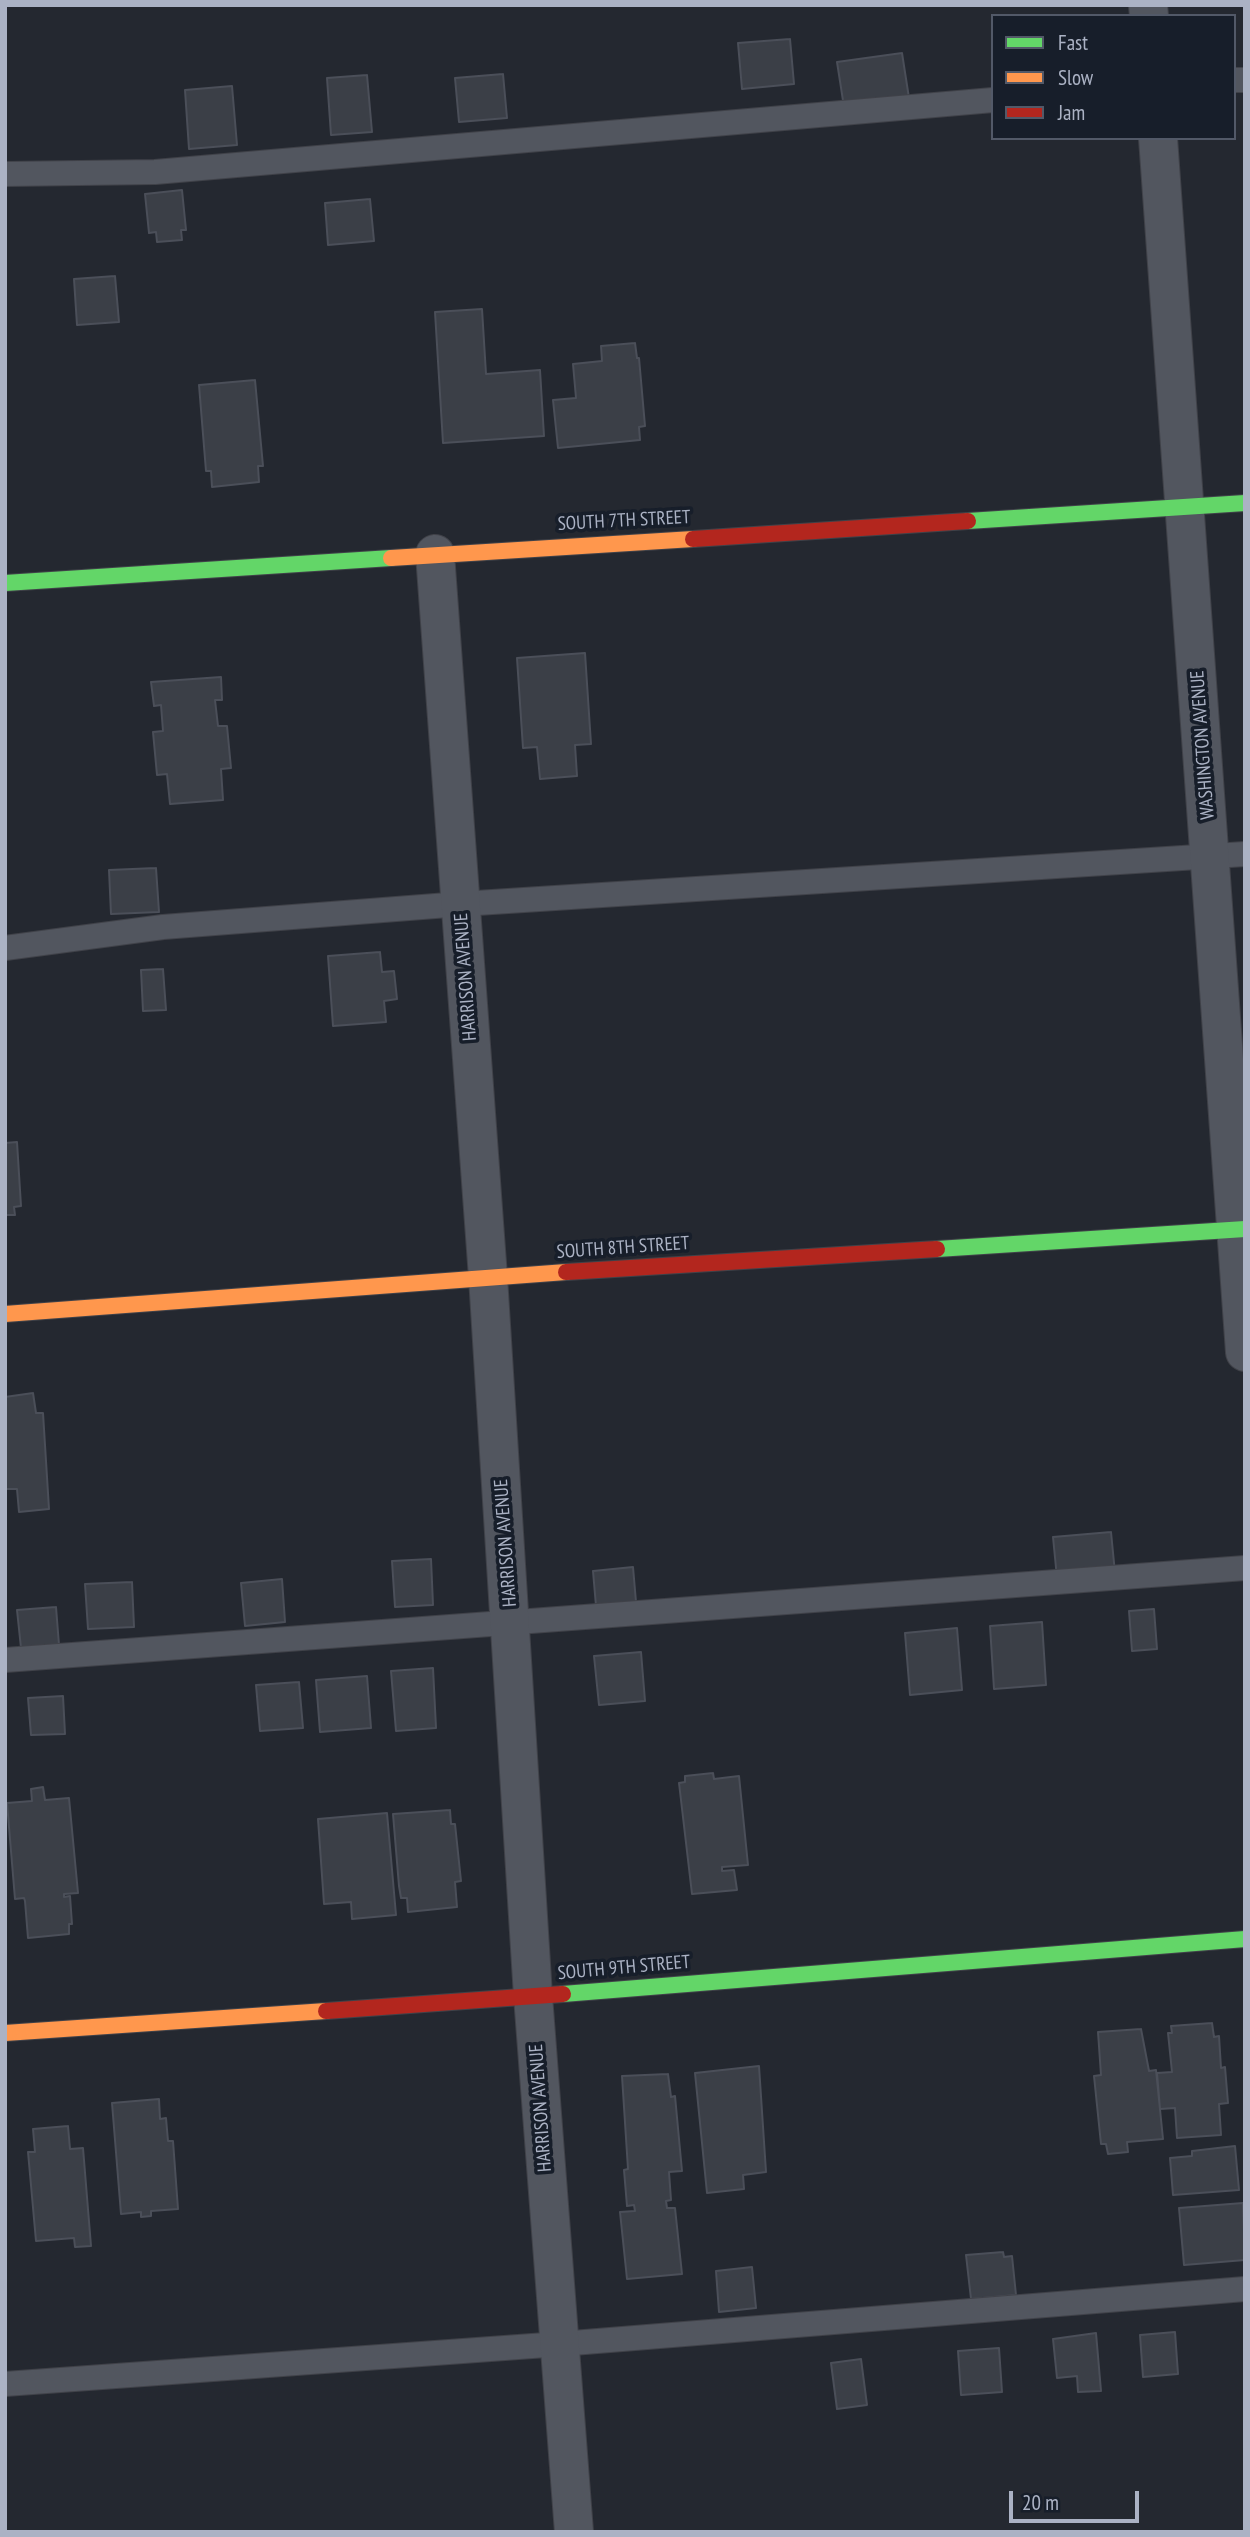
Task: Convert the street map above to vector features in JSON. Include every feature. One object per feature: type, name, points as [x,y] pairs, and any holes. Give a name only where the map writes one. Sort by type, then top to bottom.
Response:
[{"type":"street","name":"WASHINGTON AVENUE","points":[[1158,140],[1187,508],[1228,856],[1245,1352]]},
{"type":"street","name":"SOUTH 7TH STREET","points":[[5,583],[1245,503]]},
{"type":"street","name":"HARRISON AVENUE","points":[[435,554],[488,1277],[533,1996],[574,2532]]},
{"type":"street","name":"SOUTH 8TH STREET","points":[[5,1314],[488,1277],[1240,1229]]},
{"type":"street","name":"SOUTH 9TH STREET","points":[[5,2033],[533,1996],[1245,1939]]},
{"type":"lane","points":[[5,174],[155,172],[991,100]]},
{"type":"lane","points":[[5,948],[163,928],[461,904],[1228,856]]},
{"type":"lane","points":[[5,1660],[1245,1568]]},
{"type":"lane","points":[[5,2384],[560,2344],[1245,2288]]},
{"type":"building","points":[[790,39],[794,84],[742,89],[738,43]]},
{"type":"building","points":[[902,53],[909,98],[844,107],[837,62]]},
{"type":"building","points":[[503,74],[507,118],[459,122],[455,78]]},
{"type":"building","points":[[367,75],[372,132],[331,135],[327,78]]},
{"type":"building","points":[[232,86],[237,145],[189,149],[185,90]]},
{"type":"building","points":[[182,190],[186,230],[181,230],[182,240],[157,242],[156,232],[149,233],[145,194]]},
{"type":"building","points":[[370,199],[374,241],[328,245],[325,203]]},
{"type":"building","points":[[115,276],[119,322],[77,325],[74,279]]},
{"type":"building","points":[[482,309],[486,374],[540,370],[544,436],[443,443],[435,312]]},
{"type":"building","points":[[635,343],[639,358],[645,426],[639,427],[640,440],[558,448],[553,400],[576,398],[573,364],[602,361],[601,346]]},
{"type":"building","points":[[255,380],[263,466],[258,466],[259,482],[212,487],[211,471],[206,471],[199,385]]},
{"type":"building","points":[[585,653],[591,744],[575,745],[577,776],[540,779],[537,747],[523,748],[517,658]]},
{"type":"building","points":[[221,677],[222,700],[215,700],[218,726],[227,726],[231,768],[221,769],[223,800],[170,804],[167,774],[157,775],[153,732],[163,731],[161,705],[154,706],[151,682]]},
{"type":"building","points":[[156,868],[159,912],[111,914],[109,870]]},
{"type":"building","points":[[380,952],[382,972],[394,971],[397,999],[384,1001],[386,1022],[333,1026],[328,956]]},
{"type":"building","points":[[163,969],[166,1010],[143,1011],[141,970]]},
{"type":"building","points":[[17,1142],[21,1206],[14,1207],[15,1215],[5,1215],[5,1143]]},
{"type":"building","points":[[33,1393],[36,1413],[43,1413],[49,1509],[19,1512],[17,1489],[5,1489],[5,1397]]},
{"type":"building","points":[[1111,1532],[1115,1573],[1057,1578],[1053,1537]]},
{"type":"building","points":[[431,1559],[433,1605],[395,1607],[392,1561]]},
{"type":"building","points":[[633,1567],[636,1602],[596,1606],[593,1571]]},
{"type":"building","points":[[282,1579],[285,1622],[245,1626],[241,1583]]},
{"type":"building","points":[[132,1582],[134,1627],[88,1629],[85,1584]]},
{"type":"building","points":[[56,1607],[59,1645],[21,1648],[17,1610]]},
{"type":"building","points":[[1154,1609],[1157,1649],[1132,1651],[1129,1611]]},
{"type":"building","points":[[1042,1622],[1046,1685],[994,1689],[990,1626]]},
{"type":"building","points":[[957,1628],[962,1690],[910,1695],[905,1633]]},
{"type":"building","points":[[641,1652],[645,1701],[599,1705],[594,1656]]},
{"type":"building","points":[[433,1668],[436,1728],[396,1731],[391,1671]]},
{"type":"building","points":[[367,1676],[371,1728],[320,1732],[316,1680]]},
{"type":"building","points":[[299,1682],[303,1728],[260,1731],[256,1685]]},
{"type":"building","points":[[63,1696],[65,1734],[31,1735],[28,1698]]},
{"type":"building","points":[[713,1773],[714,1779],[739,1776],[748,1865],[722,1867],[722,1871],[734,1870],[737,1890],[692,1894],[679,1783],[685,1782],[685,1776]]},
{"type":"building","points":[[43,1787],[45,1800],[69,1798],[78,1893],[64,1894],[64,1897],[70,1896],[72,1924],[69,1924],[69,1934],[28,1938],[24,1898],[15,1899],[7,1803],[32,1801],[31,1789]]},
{"type":"building","points":[[450,1810],[451,1824],[455,1824],[461,1881],[455,1882],[457,1907],[408,1912],[407,1898],[401,1898],[399,1886],[393,1814]]},
{"type":"building","points":[[387,1813],[396,1915],[352,1919],[351,1902],[324,1904],[318,1819]]},
{"type":"building","points":[[1212,2023],[1214,2037],[1219,2036],[1221,2068],[1225,2067],[1228,2103],[1219,2104],[1221,2135],[1177,2138],[1175,2108],[1160,2109],[1157,2073],[1172,2072],[1168,2033],[1172,2033],[1171,2026]]},
{"type":"building","points":[[1141,2029],[1149,2071],[1156,2070],[1163,2139],[1127,2142],[1128,2152],[1108,2154],[1106,2144],[1101,2144],[1094,2076],[1101,2075],[1098,2032]]},
{"type":"building","points":[[759,2066],[766,2172],[743,2175],[744,2189],[707,2193],[695,2073]]},
{"type":"building","points":[[668,2074],[671,2097],[675,2096],[682,2171],[669,2172],[671,2200],[666,2201],[667,2208],[675,2208],[682,2274],[627,2279],[620,2212],[635,2211],[634,2205],[627,2206],[624,2170],[628,2169],[622,2076]]},
{"type":"building","points":[[159,2099],[160,2119],[166,2118],[168,2141],[173,2141],[178,2209],[151,2211],[151,2216],[141,2217],[141,2212],[121,2214],[112,2103]]},
{"type":"building","points":[[68,2126],[70,2149],[83,2148],[91,2246],[75,2247],[74,2238],[36,2241],[28,2152],[35,2152],[33,2129]]},
{"type":"building","points":[[1235,2146],[1239,2190],[1173,2195],[1170,2158],[1192,2156],[1192,2151]]},
{"type":"building","points":[[1243,2203],[1245,2260],[1184,2265],[1179,2208]]},
{"type":"building","points":[[1003,2252],[1004,2257],[1012,2256],[1016,2295],[971,2299],[966,2255]]},
{"type":"building","points":[[752,2267],[756,2308],[719,2312],[716,2271]]},
{"type":"building","points":[[1175,2332],[1178,2374],[1143,2377],[1140,2335]]},
{"type":"building","points":[[1096,2333],[1101,2391],[1078,2392],[1077,2376],[1057,2378],[1053,2339]]},
{"type":"building","points":[[999,2348],[1002,2392],[961,2395],[958,2351]]},
{"type":"building","points":[[861,2359],[867,2405],[837,2409],[831,2363]]},
{"type":"traffic: fast","points":[[968,521],[1245,503]]},
{"type":"traffic: fast","points":[[5,583],[391,558]]},
{"type":"traffic: fast","points":[[937,1249],[1245,1229]]},
{"type":"traffic: fast","points":[[563,1994],[1245,1939]]},
{"type":"traffic: slow","points":[[391,558],[693,539]]},
{"type":"traffic: slow","points":[[5,1314],[566,1272]]},
{"type":"traffic: slow","points":[[5,2033],[326,2011]]},
{"type":"traffic: jam","points":[[693,539],[968,521]]},
{"type":"traffic: jam","points":[[566,1272],[937,1249]]},
{"type":"traffic: jam","points":[[326,2011],[563,1994]]}]
